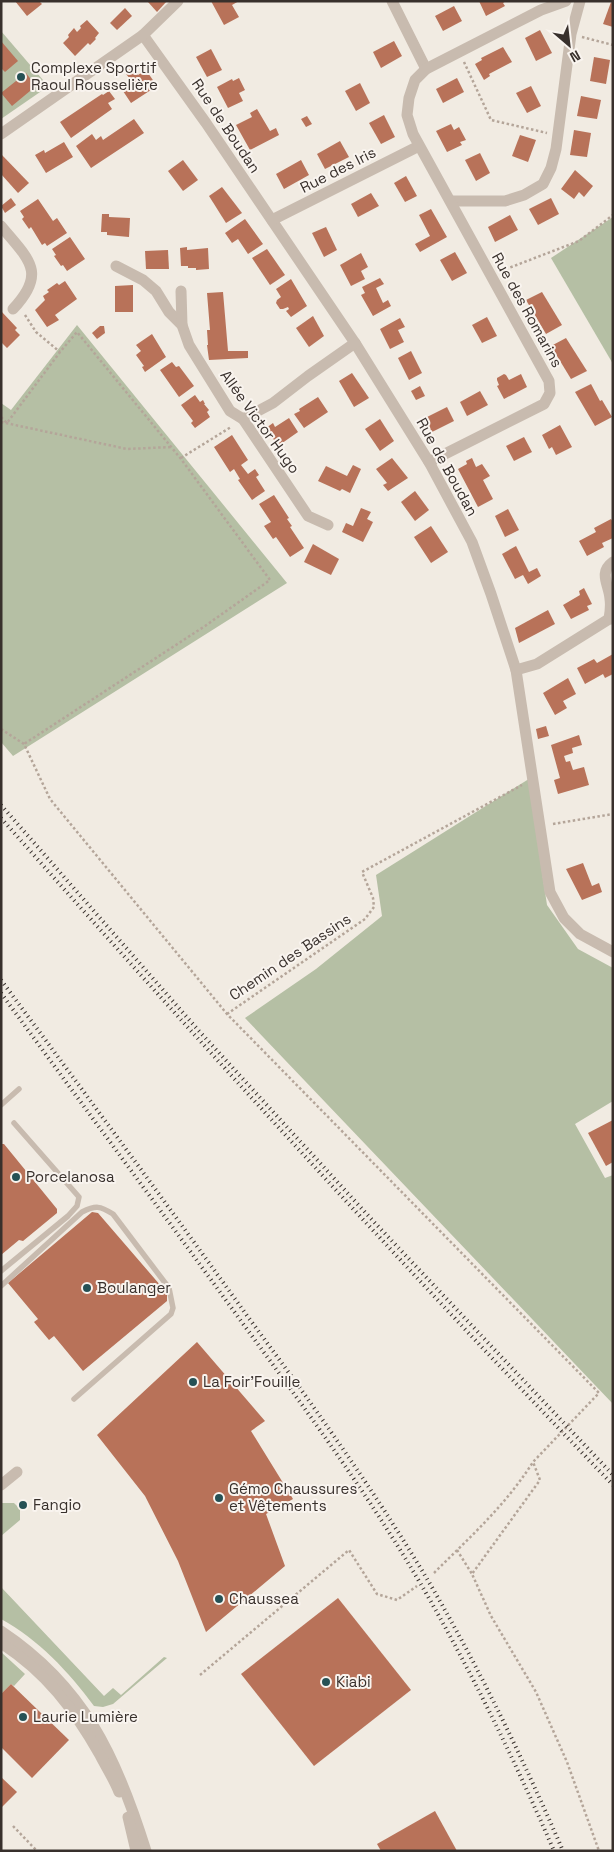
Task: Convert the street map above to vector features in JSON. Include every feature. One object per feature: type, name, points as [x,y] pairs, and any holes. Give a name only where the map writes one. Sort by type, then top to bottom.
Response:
[{"type":"street","points":[[1,134],[143,35],[178,1]]},
{"type":"street","points":[[392,1],[426,68],[541,10],[566,1]]},
{"type":"street","points":[[451,201],[506,201],[524,195],[543,184],[551,168],[556,149],[571,34],[580,1]]},
{"type":"street","name":"Rue de Boudan","points":[[143,35],[206,123],[355,343],[429,462],[472,542],[516,670],[550,892],[564,918],[580,934],[613,952]]},
{"type":"street","name":"Rue des Romarins","points":[[426,68],[415,80],[409,98],[407,115],[413,134],[549,381],[550,393],[544,404],[429,462]]},
{"type":"street","name":"Rue des Iris","points":[[272,220],[419,146]]},
{"type":"street","points":[[1,226],[28,259],[33,279],[26,296],[16,306]]},
{"type":"street","name":"Allée Victor Hugo","points":[[116,266],[143,280],[150,286],[169,312],[182,325]]},
{"type":"street","name":"Allée Victor Hugo","points":[[181,291],[182,325],[189,345],[230,411],[243,419],[308,516],[328,525]]},
{"type":"street","points":[[243,419],[272,403],[355,343]]},
{"type":"street","points":[[516,670],[537,664],[611,619],[610,599],[604,574],[607,566],[613,562]]},
{"type":"street","points":[[1,1485],[16,1472]]},
{"type":"street","points":[[1,1631],[20,1644],[62,1683],[81,1706],[96,1730],[124,1785],[146,1851]]},
{"type":"street","points":[[1,1643],[16,1653],[56,1688],[86,1730],[118,1789],[127,1813],[136,1851]]},
{"type":"lane","points":[[1,1104],[19,1089]]},
{"type":"lane","points":[[1,1271],[68,1216],[77,1206],[79,1197],[14,1123]]},
{"type":"lane","points":[[1,1286],[82,1212],[92,1207],[102,1207],[113,1214],[169,1288],[173,1308],[171,1314],[74,1399]]},
{"type":"path","points":[[571,34],[613,45]]},
{"type":"path","points":[[459,52],[491,120],[558,135]]},
{"type":"path","points":[[490,274],[579,241],[613,215]]},
{"type":"path","points":[[16,306],[36,332],[60,352]]},
{"type":"path","points":[[1,729],[24,744],[205,626],[270,580],[172,447],[77,332],[7,423]]},
{"type":"path","points":[[1,417],[7,423]]},
{"type":"path","points":[[181,459],[243,419]]},
{"type":"path","points":[[1,422],[127,449],[172,447]]},
{"type":"path","name":"Chemin des Bassins","points":[[24,744],[50,799],[227,1014],[365,919],[374,907],[373,898],[362,872],[534,778]]},
{"type":"path","points":[[541,826],[613,814]]},
{"type":"path","points":[[227,1014],[599,1393],[533,1462],[524,1477],[488,1521],[434,1574]]},
{"type":"path","points":[[472,1574],[540,1480],[533,1462]]},
{"type":"path","points":[[200,1675],[349,1550],[377,1594],[397,1600],[417,1586]]},
{"type":"path","points":[[457,1550],[472,1574],[491,1616],[536,1692],[566,1762],[599,1851]]},
{"type":"path","points":[[13,1826],[37,1851]]},
{"type":"green space","name":"Complexe Sportif Raoul Rousselière","points":[[1,31],[43,80],[43,90],[1,119]]},
{"type":"green space","points":[[613,217],[613,364],[551,258]]},
{"type":"green space","points":[[77,325],[287,583],[13,756],[1,742],[1,403],[11,410]]},
{"type":"green space","points":[[532,777],[547,905],[578,949],[613,968],[613,1101],[575,1124],[605,1178],[613,1175],[613,1404],[245,1018],[316,969],[382,916],[376,875]]},
{"type":"green space","points":[[1,1503],[14,1503],[20,1509],[20,1520],[1,1536]]},
{"type":"green space","points":[[1,1587],[104,1696],[113,1688],[121,1695],[164,1657],[167,1658],[113,1704],[103,1707],[94,1706],[52,1657],[15,1627],[1,1619]]},
{"type":"green space","points":[[1,1652],[25,1674],[14,1686],[11,1684],[1,1694]]},
{"type":"building","points":[[15,1],[39,1],[42,4],[27,16]]},
{"type":"building","points":[[149,1],[167,1],[157,12]]},
{"type":"building","points":[[211,1],[239,1],[232,5],[239,17],[224,25]]},
{"type":"building","points":[[479,1],[506,1],[503,3],[505,6],[486,16]]},
{"type":"building","points":[[611,2],[613,3],[613,27],[603,24]]},
{"type":"building","points":[[454,6],[462,21],[443,31],[435,16]]},
{"type":"building","points":[[125,8],[132,16],[117,30],[110,23]]},
{"type":"building","points":[[87,20],[99,33],[90,45],[88,43],[75,56],[63,43],[74,28],[77,32],[81,28],[80,26]]},
{"type":"building","points":[[540,30],[552,53],[536,61],[525,38]]},
{"type":"building","points":[[1,41],[18,61],[5,72],[1,68]]},
{"type":"building","points":[[394,41],[402,56],[381,68],[373,52]]},
{"type":"building","points":[[503,47],[512,62],[489,74],[490,76],[484,80],[475,64],[482,60],[481,58]]},
{"type":"building","points":[[211,49],[222,70],[207,77],[196,57]]},
{"type":"building","points":[[594,57],[610,60],[606,84],[590,81]]},
{"type":"building","points":[[131,68],[134,68],[138,75],[146,70],[157,86],[131,103],[121,88],[131,80],[126,74]]},
{"type":"building","points":[[26,73],[36,86],[12,106],[1,93]]},
{"type":"building","points":[[239,78],[245,90],[239,93],[243,101],[228,108],[217,87],[232,79],[233,81]]},
{"type":"building","points":[[457,78],[464,92],[443,103],[436,89]]},
{"type":"building","points":[[360,83],[370,103],[356,111],[345,91]]},
{"type":"building","points":[[531,86],[541,106],[527,113],[516,93]]},
{"type":"building","points":[[109,91],[115,99],[108,103],[112,109],[71,138],[60,122]]},
{"type":"building","points":[[581,96],[601,100],[597,119],[577,116]]},
{"type":"building","points":[[257,109],[270,131],[276,128],[279,135],[250,150],[236,125],[252,117],[250,113]]},
{"type":"building","points":[[384,115],[395,137],[381,144],[369,123]]},
{"type":"building","points":[[307,116],[312,124],[306,127],[301,119]]},
{"type":"building","points":[[134,119],[144,133],[91,168],[76,146],[92,134],[96,140],[101,136],[103,140]]},
{"type":"building","points":[[451,124],[454,130],[459,127],[466,140],[460,142],[462,145],[447,152],[436,131]]},
{"type":"building","points":[[574,130],[591,133],[587,157],[570,155]]},
{"type":"building","points":[[520,135],[536,140],[528,162],[512,156]]},
{"type":"building","points":[[340,141],[349,157],[325,169],[317,154]]},
{"type":"building","points":[[64,142],[73,157],[46,173],[35,155],[44,150],[45,153]]},
{"type":"building","points":[[480,153],[490,173],[476,181],[465,160]]},
{"type":"building","points":[[1,154],[29,183],[18,193],[1,174]]},
{"type":"building","points":[[183,160],[198,180],[183,191],[168,171]]},
{"type":"building","points":[[301,160],[309,175],[284,189],[276,174]]},
{"type":"building","points":[[575,170],[593,186],[584,197],[579,192],[574,199],[561,189]]},
{"type":"building","points":[[406,176],[417,196],[405,202],[394,183]]},
{"type":"building","points":[[222,187],[242,213],[226,223],[209,196]]},
{"type":"building","points":[[371,193],[379,206],[358,217],[351,204]]},
{"type":"building","points":[[11,198],[16,205],[5,213],[1,206]]},
{"type":"building","points":[[551,198],[559,214],[538,225],[529,209]]},
{"type":"building","points":[[38,199],[53,221],[57,218],[67,233],[47,246],[45,243],[42,245],[31,227],[29,229],[22,219],[24,217],[20,211]]},
{"type":"building","points":[[431,209],[447,237],[420,252],[415,244],[430,236],[419,215]]},
{"type":"building","points":[[102,214],[109,214],[109,217],[130,218],[129,237],[107,235],[107,232],[101,232]]},
{"type":"building","points":[[510,215],[518,230],[495,242],[488,227]]},
{"type":"building","points":[[245,219],[263,244],[248,254],[238,239],[232,243],[225,233]]},
{"type":"building","points":[[326,227],[337,250],[324,257],[312,233]]},
{"type":"building","points":[[70,237],[85,259],[67,271],[54,256],[56,255],[52,249]]},
{"type":"building","points":[[187,247],[187,250],[208,248],[209,269],[196,270],[196,268],[181,266],[180,248]]},
{"type":"building","points":[[267,249],[285,275],[270,285],[252,258]]},
{"type":"building","points":[[168,250],[169,269],[146,269],[145,251]]},
{"type":"building","points":[[455,252],[467,273],[452,281],[440,260]]},
{"type":"building","points":[[361,253],[368,267],[361,271],[365,279],[351,286],[340,265]]},
{"type":"building","points":[[380,278],[384,284],[376,288],[383,303],[388,300],[391,306],[373,316],[361,295],[365,293],[362,287]]},
{"type":"building","points":[[291,279],[307,306],[291,317],[286,311],[289,309],[288,307],[280,309],[276,303],[281,297],[276,289]]},
{"type":"building","points":[[65,281],[77,299],[55,315],[59,320],[47,327],[35,310],[45,300],[43,296],[49,292],[47,290],[57,283],[59,285]]},
{"type":"building","points":[[133,285],[133,312],[115,312],[115,286]]},
{"type":"building","points":[[223,292],[228,351],[248,351],[248,358],[209,360],[207,330],[210,330],[207,293]]},
{"type":"building","points":[[542,292],[562,325],[546,334],[526,300]]},
{"type":"building","points":[[1,311],[17,328],[15,330],[20,335],[7,348],[1,342]]},
{"type":"building","points":[[313,316],[324,336],[309,347],[296,328]]},
{"type":"building","points":[[487,317],[497,336],[482,343],[472,325]]},
{"type":"building","points":[[400,318],[405,327],[398,330],[404,342],[390,349],[380,329]]},
{"type":"building","points":[[100,326],[104,326],[105,333],[97,339],[92,333]]},
{"type":"building","points":[[152,334],[166,357],[145,372],[142,367],[144,366],[136,355],[141,351],[136,345]]},
{"type":"building","points":[[566,338],[587,371],[571,379],[551,346]]},
{"type":"building","points":[[411,351],[422,373],[409,380],[398,358]]},
{"type":"building","points":[[172,362],[176,367],[179,366],[194,386],[179,397],[160,370]]},
{"type":"building","points":[[352,373],[369,398],[354,407],[339,381]]},
{"type":"building","points":[[504,374],[509,380],[521,374],[527,387],[504,399],[497,386],[499,385],[497,378]]},
{"type":"building","points":[[591,384],[600,401],[602,400],[612,417],[595,426],[575,392]]},
{"type":"building","points":[[420,386],[425,396],[416,400],[411,391]]},
{"type":"building","points":[[480,391],[488,405],[467,416],[460,402]]},
{"type":"building","points":[[195,395],[200,402],[203,400],[209,410],[207,412],[210,417],[195,428],[191,423],[193,421],[181,405]]},
{"type":"building","points":[[318,397],[328,412],[304,428],[294,414]]},
{"type":"building","points":[[447,407],[454,421],[432,432],[425,418]]},
{"type":"building","points":[[289,418],[298,432],[278,446],[266,428],[273,423],[275,427]]},
{"type":"building","points":[[380,419],[394,441],[380,451],[365,429]]},
{"type":"building","points":[[560,425],[572,447],[556,455],[552,447],[549,449],[542,435]]},
{"type":"building","points":[[232,435],[248,460],[241,465],[248,474],[255,469],[259,475],[256,477],[265,491],[252,500],[238,480],[240,479],[234,469],[230,472],[214,447]]},
{"type":"building","points":[[524,437],[532,452],[514,461],[506,446]]},
{"type":"building","points":[[392,458],[408,478],[388,491],[383,485],[387,483],[376,469]]},
{"type":"building","points":[[472,458],[476,467],[482,464],[490,476],[483,480],[493,499],[478,507],[458,469],[467,464],[466,461]]},
{"type":"building","points":[[353,465],[361,469],[350,493],[342,489],[340,491],[318,481],[326,466],[347,476]]},
{"type":"building","points":[[415,491],[429,510],[415,521],[401,502]]},
{"type":"building","points":[[274,495],[289,518],[287,519],[292,526],[290,527],[304,548],[290,557],[276,537],[273,539],[264,526],[271,522],[259,504]]},
{"type":"building","points":[[361,508],[371,512],[367,519],[373,522],[363,542],[342,532],[346,523],[353,526]]},
{"type":"building","points":[[508,509],[519,530],[505,537],[495,516]]},
{"type":"building","points":[[611,519],[613,522],[613,538],[602,543],[604,547],[587,556],[579,541],[596,532],[594,528]]},
{"type":"building","points":[[431,526],[448,552],[431,563],[414,537]]},
{"type":"building","points":[[313,544],[339,559],[331,575],[304,562]]},
{"type":"building","points":[[516,546],[529,572],[537,568],[541,576],[528,584],[523,575],[515,579],[502,554]]},
{"type":"building","points":[[584,588],[592,604],[587,606],[589,610],[571,619],[563,605],[580,595],[579,591]]},
{"type":"building","points":[[548,610],[555,624],[519,643],[515,628]]},
{"type":"building","points":[[613,654],[613,674],[605,678],[603,674],[585,684],[577,668],[594,659],[597,663]]},
{"type":"building","points":[[568,678],[576,694],[563,701],[567,708],[555,715],[543,693]]},
{"type":"building","points":[[546,726],[549,736],[538,739],[536,729]]},
{"type":"building","points":[[579,735],[582,745],[572,748],[573,753],[564,756],[566,762],[570,761],[573,770],[584,767],[589,785],[558,794],[554,780],[560,778],[551,745]]},
{"type":"building","points":[[583,863],[592,886],[599,883],[602,892],[582,900],[566,869]]},
{"type":"building","points":[[613,1120],[613,1162],[606,1166],[588,1133]]},
{"type":"building","name":"Porcelanosa","points":[[1,1144],[4,1144],[57,1209],[57,1213],[23,1241],[19,1240],[1,1255]]},
{"type":"building","name":"Boulanger","points":[[92,1212],[98,1213],[167,1293],[167,1301],[83,1371],[54,1336],[49,1340],[34,1322],[38,1319],[8,1283]]},
{"type":"building","points":[[197,1342],[265,1421],[251,1431],[293,1499],[266,1514],[285,1566],[206,1632],[178,1561],[145,1496],[97,1435]]},
{"type":"building","name":"Kiabi","points":[[338,1598],[411,1690],[314,1766],[241,1674]]},
{"type":"building","name":"Laurie Lumière","points":[[11,1684],[69,1740],[32,1778],[1,1747],[1,1694]]},
{"type":"building","points":[[1,1777],[17,1792],[1,1808]]},
{"type":"building","points":[[435,1811],[457,1851],[381,1851],[377,1844]]},
{"type":"railway","points":[[1,805],[199,1031],[375,1223],[613,1475]]},
{"type":"railway","points":[[1,818],[304,1155],[457,1321],[613,1485]]},
{"type":"railway","points":[[1,980],[296,1383],[390,1519],[433,1589],[468,1653],[518,1751],[563,1851]]},
{"type":"railway","points":[[1,993],[290,1388],[383,1523],[426,1593],[478,1688],[525,1785],[554,1851]]},
{"type":"place","name":"Complexe Sportif Raoul Rousselière","points":[[21,77]]},
{"type":"place","name":"Porcelanosa","points":[[16,1177]]},
{"type":"place","name":"Boulanger","points":[[87,1288]]},
{"type":"place","name":"La Foir'Fouille","points":[[193,1382]]},
{"type":"place","name":"Gémo Chaussures et Vêtements","points":[[219,1498]]},
{"type":"place","name":"Fangio","points":[[23,1505]]},
{"type":"place","name":"Chaussea","points":[[219,1599]]},
{"type":"place","name":"Kiabi","points":[[326,1682]]},
{"type":"place","name":"Laurie Lumière","points":[[23,1717]]}]
